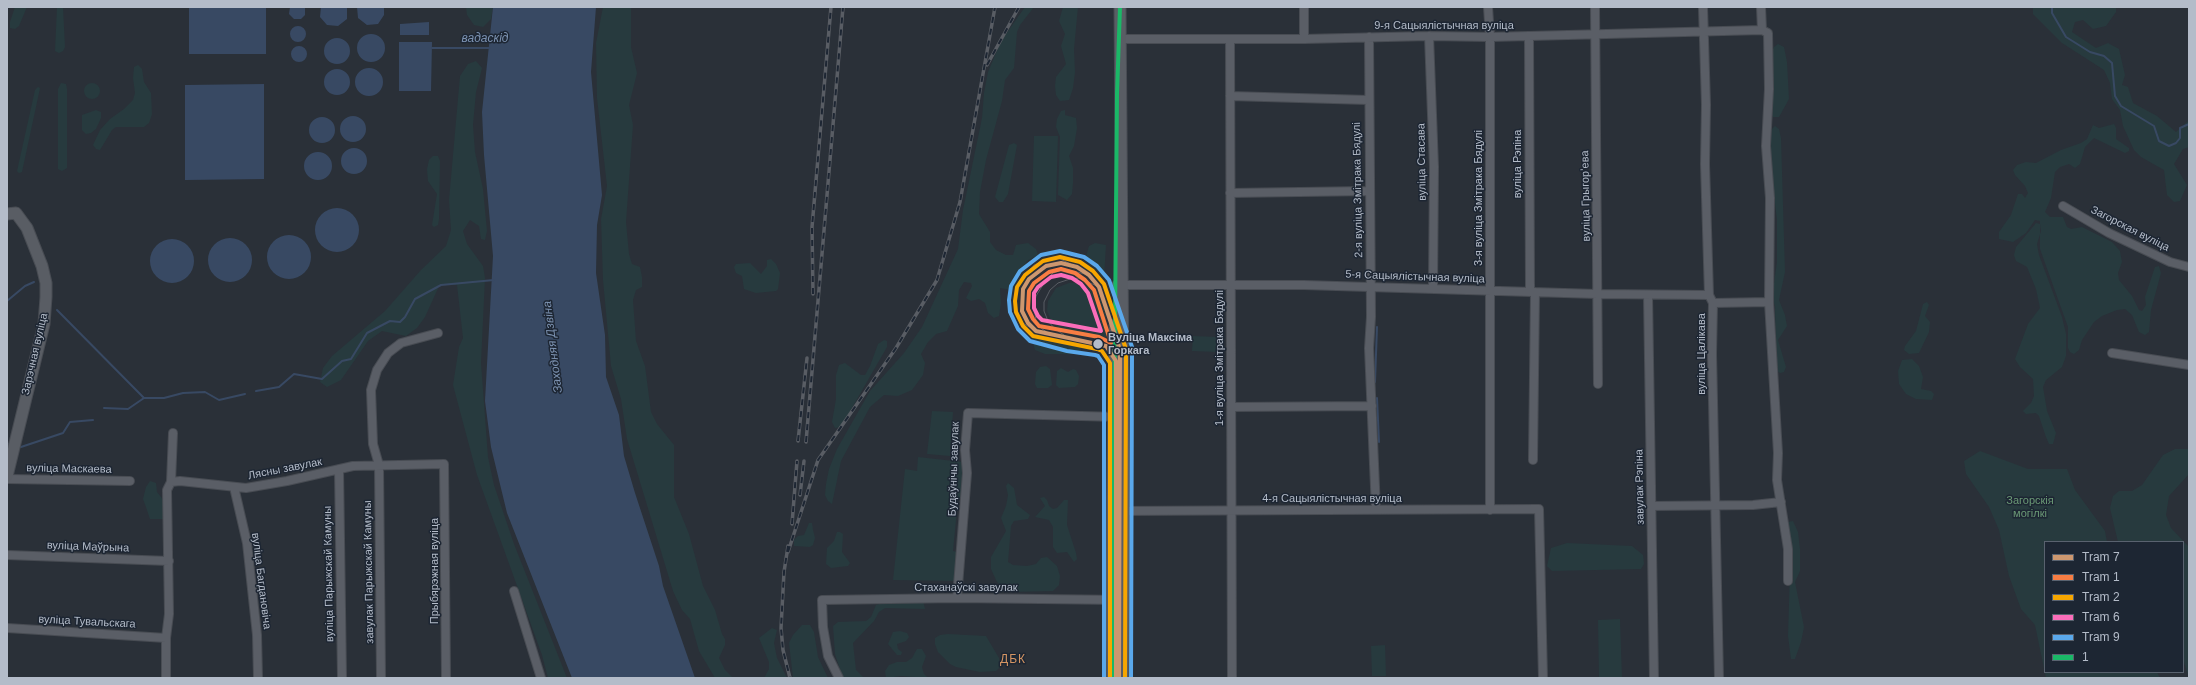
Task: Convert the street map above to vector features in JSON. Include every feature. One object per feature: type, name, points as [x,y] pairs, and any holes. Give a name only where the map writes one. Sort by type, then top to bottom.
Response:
[{"type":"main road","points":[[1120,7],[1120,39],[1116,94],[1118,417],[1124,512],[1123,678]]},
{"type":"main road","name":"Зарэчная вуліца","points":[[7,476],[42,331],[46,303],[46,283],[42,266],[27,228],[11,213]]},
{"type":"main road","points":[[1112,678],[1112,511],[1118,417]]},
{"type":"street","points":[[1304,7],[1304,39]]},
{"type":"street","name":"3-я вуліца Змітрака Бядулі","points":[[1488,7],[1490,37],[1490,510]]},
{"type":"street","name":"вуліца Грыгорʼева","points":[[1595,7],[1598,384]]},
{"type":"street","name":"вуліца Цалікава","points":[[1703,7],[1705,32],[1705,164],[1709,295],[1713,303],[1712,354],[1719,678]]},
{"type":"street","points":[[1761,7],[1765,31],[1769,89],[1766,146],[1770,214],[1769,302],[1778,453],[1777,480],[1788,549],[1788,582]]},
{"type":"street","name":"9-я Сацыялістычная вуліца","points":[[1120,39],[1304,39],[1429,36],[1490,37],[1765,31]]},
{"type":"street","name":"вуліца Стасава","points":[[1429,36],[1434,167],[1432,289]]},
{"type":"street","name":"вуліца Рэпіна","points":[[1529,36],[1533,292],[1533,460]]},
{"type":"street","name":"2-я вуліца Змітрака Бядулі","points":[[1369,37],[1368,100],[1371,287],[1369,348],[1376,510]]},
{"type":"street","name":"1-я вуліца Змітрака Бядулі","points":[[1230,39],[1232,678]]},
{"type":"street","points":[[1230,96],[1368,100]]},
{"type":"street","points":[[1230,193],[1369,191]]},
{"type":"street","name":"Загорская вуліца","points":[[2063,206],[2110,233],[2170,262],[2189,267]]},
{"type":"street","name":"5-я Сацыялістычная вуліца","points":[[1118,285],[1371,287],[1597,294],[1709,295]]},
{"type":"street","name":"завулак Рэпіна","points":[[1648,295],[1654,678]]},
{"type":"street","points":[[1713,303],[1769,302]]},
{"type":"street","points":[[379,465],[373,444],[371,390],[378,370],[388,353],[401,343],[438,332]]},
{"type":"street","points":[[2112,353],[2189,365]]},
{"type":"street","points":[[1231,407],[1372,406]]},
{"type":"street","name":"Будаўнічы завулак","points":[[957,598],[966,499],[966,443],[968,413],[1118,417]]},
{"type":"street","points":[[166,678],[166,638],[169,614],[167,490],[171,482],[173,433]]},
{"type":"street","name":"Лясны завулак","points":[[171,482],[180,481],[234,487],[264,486],[339,469],[379,465],[444,464]]},
{"type":"street","name":"Прыбярэжная вуліца","points":[[444,464],[446,678]]},
{"type":"street","name":"завулак Парыжскай Камуны","points":[[379,465],[381,678]]},
{"type":"street","name":"вуліца Парыжскай Камуны","points":[[339,469],[342,678]]},
{"type":"street","name":"вуліца Маскаева","points":[[7,479],[130,481]]},
{"type":"street","name":"вуліца Багдановіча","points":[[234,487],[247,543],[257,635],[258,678]]},
{"type":"street","points":[[1651,506],[1781,502]]},
{"type":"street","name":"4-я Сацыялістычная вуліца","points":[[1112,511],[1539,509],[1543,678]]},
{"type":"street","name":"вуліца Маўрына","points":[[7,554],[169,561]]},
{"type":"street","points":[[514,591],[541,678]]},
{"type":"street","name":"Стаханаўскі завулак","points":[[838,678],[828,656],[823,627],[822,600],[957,598],[1123,600]]},
{"type":"street","name":"вуліца Тувальскага","points":[[7,628],[166,638]]},
{"type":"green space","points":[[15,7],[27,7],[19,26],[15,29],[10,28],[10,22]]},
{"type":"green space","points":[[57,7],[63,7],[65,47],[63,51],[59,53],[55,51]]},
{"type":"green space","points":[[466,7],[493,7],[491,19],[483,27],[474,25],[467,15]]},
{"type":"green space","points":[[603,7],[631,7],[631,47],[637,73],[629,105],[633,125],[626,222],[629,254],[632,264],[640,267],[642,277],[642,287],[636,290],[633,300],[636,341],[645,366],[651,412],[657,424],[674,445],[674,497],[689,534],[703,586],[715,610],[722,634],[725,639],[725,645],[719,658],[725,670],[733,678],[715,678],[699,651],[690,619],[682,610],[673,591],[627,439],[621,399],[611,366],[603,280],[601,219],[607,186],[597,98],[596,43]]},
{"type":"green space","points":[[1025,7],[1034,7],[1020,25],[1017,32],[1014,68],[1005,80],[1002,101],[986,160],[980,192],[979,214],[990,232],[990,242],[996,250],[1006,255],[1013,255],[1016,245],[1028,243],[1036,249],[1038,255],[1027,261],[1012,290],[1000,288],[1001,303],[999,316],[994,318],[988,313],[985,303],[979,299],[971,301],[966,298],[972,286],[971,283],[964,282],[959,290],[958,306],[947,331],[936,334],[928,342],[921,354],[925,363],[923,375],[912,390],[898,396],[884,395],[870,407],[841,461],[832,504],[828,501],[825,495],[826,484],[829,469],[837,449],[870,391],[904,353],[922,327],[958,249],[963,210],[982,118],[984,93],[988,72],[1001,41]]},
{"type":"green space","points":[[1063,7],[1078,7],[1074,49],[1075,72],[1073,88],[1069,100],[1060,101],[1056,95],[1055,86],[1056,77],[1066,64],[1061,46],[1065,34],[1059,21]]},
{"type":"green space","points":[[2033,7],[2116,7],[2116,12],[2106,26],[2093,29],[2083,20],[2075,22],[2072,32],[2096,48],[2108,43],[2119,49],[2125,75],[2122,85],[2128,87],[2133,103],[2157,116],[2176,132],[2189,120],[2189,147],[2183,149],[2174,164],[2187,185],[2180,201],[2174,202],[2167,195],[2164,170],[2141,157],[2134,150],[2123,126],[2120,110],[2112,99],[2110,83],[2104,70],[2062,43],[2033,14]]},
{"type":"green space","points":[[1778,44],[1784,47],[1787,62],[1789,99],[1779,117],[1773,117],[1771,114],[1771,54],[1774,47]]},
{"type":"green space","points":[[476,61],[482,68],[476,92],[473,125],[475,152],[483,189],[487,231],[485,240],[481,239],[479,226],[470,220],[463,231],[467,244],[483,266],[485,278],[481,363],[488,457],[494,485],[514,544],[567,678],[548,678],[542,655],[477,475],[453,385],[459,347],[463,338],[457,285],[440,284],[425,317],[417,328],[406,336],[382,331],[368,341],[341,380],[327,387],[320,382],[323,368],[332,356],[385,311],[421,270],[446,246],[451,230],[449,200],[460,76],[468,64]]},
{"type":"green space","points":[[138,65],[142,69],[144,82],[151,93],[152,114],[149,123],[144,127],[116,127],[112,130],[100,150],[96,149],[93,145],[100,130],[110,119],[124,109],[133,100],[135,93],[133,78],[134,67]]},
{"type":"green space","points":[[61,83],[66,84],[67,89],[67,168],[62,171],[58,169],[58,89]]},
{"type":"green space","points":[[92,83],[98,85],[100,91],[98,97],[92,99],[86,97],[84,91],[86,85]]},
{"type":"green space","points":[[38,87],[40,88],[22,172],[19,173],[17,171],[35,90]]},
{"type":"green space","points":[[96,110],[101,112],[101,118],[96,129],[91,133],[86,134],[82,130],[82,115]]},
{"type":"green space","points":[[1065,110],[1065,115],[1076,118],[1077,128],[1074,146],[1069,156],[1073,168],[1072,194],[1067,200],[1058,195],[1060,137],[1056,127],[1057,119],[1061,111]]},
{"type":"green space","points":[[2114,124],[2116,128],[2116,139],[2129,148],[2129,151],[2125,153],[2094,138],[2085,147],[2080,164],[2075,168],[2069,164],[2060,167],[2055,172],[2051,198],[2045,212],[2050,217],[2063,217],[2067,227],[2071,229],[2082,227],[2112,242],[2120,251],[2122,262],[2118,273],[2119,280],[2132,296],[2139,310],[2142,311],[2146,305],[2145,297],[2155,267],[2159,266],[2161,273],[2151,310],[2149,332],[2145,335],[2139,332],[2132,315],[2125,309],[2117,310],[2102,316],[2094,322],[2082,340],[2079,350],[2074,354],[2070,352],[2068,348],[2068,327],[2040,249],[2040,221],[2035,220],[2026,233],[2013,242],[1999,239],[1999,232],[2011,215],[2018,194],[2022,194],[2025,198],[2028,193],[2025,186],[2015,175],[2013,170],[2017,165],[2026,162],[2036,163],[2061,150],[2081,143],[2087,139],[2093,125],[2099,128]]},
{"type":"green space","points":[[1775,126],[1779,129],[1781,138],[1785,272],[1779,300],[1785,315],[1787,326],[1778,340],[1786,367],[1784,372],[1780,373],[1776,370],[1775,306],[1772,297],[1777,262],[1777,220],[1769,154],[1771,130]]},
{"type":"green space","points":[[1034,136],[1058,136],[1056,202],[1032,201]]},
{"type":"green space","points":[[1014,143],[1017,145],[1008,194],[1003,202],[999,202],[995,197],[1009,145]]},
{"type":"green space","points":[[433,156],[438,156],[440,161],[439,219],[438,225],[434,227],[432,225],[437,194],[428,181],[427,169],[429,160]]},
{"type":"green space","points":[[2036,223],[2040,224],[2041,231],[2037,244],[2039,255],[2062,317],[2066,334],[2066,356],[2062,367],[2046,380],[2043,387],[2047,411],[2056,433],[2053,444],[2049,444],[2039,416],[2036,413],[2026,414],[2023,411],[2031,403],[2034,396],[2033,379],[2020,367],[2015,359],[2028,324],[2040,308],[2036,289],[2027,267],[2016,261],[2014,255],[2016,247]]},
{"type":"green space","points":[[1095,243],[1106,245],[1104,278],[1089,263],[1086,256],[1089,246]]},
{"type":"green space","points":[[771,259],[776,264],[780,273],[778,289],[776,291],[756,293],[744,289],[742,276],[736,273],[734,267],[736,264],[750,263],[761,274],[767,266],[767,260]]},
{"type":"green space","points":[[1069,283],[1082,283],[1093,289],[1099,295],[1106,314],[1106,339],[1071,335],[1058,328],[1051,320],[1047,311],[1048,301],[1056,288]]},
{"type":"green space","points":[[1927,302],[1929,305],[1925,316],[1930,322],[1929,332],[1919,353],[1909,354],[1904,350],[1905,346],[1916,331],[1923,304]]},
{"type":"green space","points":[[1030,332],[1055,341],[1080,344],[1081,354],[1045,354],[1035,350]]},
{"type":"green space","points":[[1193,336],[1218,337],[1218,352],[1192,351]]},
{"type":"green space","points":[[884,340],[887,341],[887,347],[841,427],[835,428],[832,422],[836,399],[836,375],[839,365],[845,363],[861,375],[865,375],[878,344]]},
{"type":"green space","points":[[1912,359],[1919,366],[1923,377],[1921,389],[1931,391],[1934,394],[1932,400],[1916,399],[1906,394],[1899,384],[1898,371],[1902,360]]},
{"type":"green space","points":[[1046,366],[1050,369],[1052,385],[1048,388],[1037,388],[1035,384],[1036,372],[1040,367]]},
{"type":"green space","points":[[1061,368],[1068,372],[1073,369],[1076,370],[1079,376],[1078,384],[1075,387],[1059,388],[1056,385],[1057,371]]},
{"type":"green space","points":[[932,411],[953,412],[950,456],[927,454]]},
{"type":"green space","points":[[2175,449],[2189,449],[2189,474],[2169,496],[2166,515],[2171,528],[2183,541],[2118,541],[2110,508],[2113,496],[2119,491],[2132,491],[2142,485],[2163,455]]},
{"type":"green space","name":"Загорскія могілкі","points":[[1980,451],[2028,469],[2067,469],[2075,490],[2105,531],[2107,541],[2044,541],[2044,668],[2035,625],[2021,609],[2009,576],[1999,530],[1989,507],[1966,474],[1964,461]]},
{"type":"green space","points":[[918,457],[963,462],[963,499],[958,499],[953,551],[957,552],[955,581],[893,580],[905,469],[917,471]]},
{"type":"green space","points":[[150,481],[156,483],[157,492],[165,502],[164,519],[150,519],[143,499],[146,487]]},
{"type":"green space","points":[[1008,483],[1014,488],[1017,505],[1030,515],[1028,519],[1014,521],[1011,526],[1008,562],[1013,565],[1027,566],[1036,564],[1041,558],[1047,557],[1057,566],[1060,576],[1059,585],[1053,591],[1009,592],[1001,588],[991,569],[991,557],[1006,531],[1001,518],[1006,506],[1008,495],[1006,486]]},
{"type":"green space","points":[[1044,497],[1049,506],[1053,509],[1057,508],[1064,500],[1068,500],[1067,525],[1076,553],[1077,559],[1074,562],[1067,552],[1057,553],[1053,547],[1053,527],[1049,520],[1035,517],[1045,506],[1040,498]]},
{"type":"green space","points":[[1793,521],[1798,532],[1800,549],[1800,571],[1795,582],[1804,627],[1795,659],[1791,659],[1788,636],[1790,571],[1786,527],[1788,522]]},
{"type":"green space","points":[[809,523],[812,523],[815,538],[813,545],[810,547],[794,546],[794,540],[798,536],[804,535]]},
{"type":"green space","points":[[837,532],[843,534],[842,552],[850,563],[848,566],[831,568],[826,564],[827,548],[834,541]]},
{"type":"green space","points":[[2184,542],[2189,547],[2189,678],[2184,662]]},
{"type":"green space","points":[[1567,543],[1632,546],[1643,555],[1644,564],[1641,569],[1552,571],[1547,566],[1551,548]]},
{"type":"green space","points":[[923,601],[925,609],[885,608],[879,612],[874,621],[853,643],[856,670],[864,678],[843,678],[835,654],[833,626],[838,622],[866,621],[871,617],[876,605],[885,602]]},
{"type":"green space","points":[[1620,619],[1622,678],[1599,678],[1598,620]]},
{"type":"green space","points":[[802,625],[810,625],[814,632],[818,657],[828,678],[793,678],[789,643],[793,635]]},
{"type":"green space","points":[[772,628],[777,630],[774,643],[777,658],[787,678],[764,678],[769,669],[769,662],[759,638]]},
{"type":"green space","points":[[900,631],[907,633],[909,637],[906,641],[897,644],[898,649],[902,652],[901,655],[897,655],[888,644],[893,632]]},
{"type":"green space","points":[[940,635],[986,636],[999,658],[1000,667],[996,671],[980,672],[956,667],[950,664],[938,652],[935,644],[935,638]]},
{"type":"green space","points":[[1385,645],[1386,676],[1372,676],[1371,646]]},
{"type":"green space","points":[[917,649],[922,649],[926,656],[922,667],[924,674],[928,678],[901,676],[886,678],[885,671],[889,665],[897,662],[906,662],[912,658]]},
{"type":"green space","name":"Загорскія могілкі","points":[[2045,673],[2158,673],[2160,678],[2046,678]]},
{"type":"water","points":[[189,7],[266,7],[266,54],[189,54]]},
{"type":"water","points":[[290,7],[305,7],[305,15],[301,19],[294,19],[289,14]]},
{"type":"water","points":[[321,7],[347,7],[347,19],[338,26],[327,25],[320,17]]},
{"type":"water","points":[[357,7],[384,7],[384,15],[378,24],[367,25],[358,18]]},
{"type":"water","name":"Заходняя Дзвіна","points":[[493,7],[596,7],[591,72],[602,195],[597,225],[596,273],[605,335],[606,377],[619,415],[624,456],[659,566],[663,586],[695,678],[572,678],[507,513],[491,447],[485,401],[493,256],[484,155],[482,112]]},
{"type":"water","points":[[429,22],[429,35],[400,35],[400,24]]},
{"type":"water","points":[[298,26],[305,31],[306,34],[301,41],[298,42],[291,37],[290,34],[295,27]]},
{"type":"water","points":[[371,34],[381,38],[385,48],[381,58],[371,62],[361,58],[357,48],[361,38]]},
{"type":"water","points":[[337,38],[347,41],[350,51],[347,61],[337,64],[327,61],[324,51],[327,41]]},
{"type":"water","points":[[399,42],[432,42],[431,91],[399,91]]},
{"type":"water","points":[[299,46],[306,51],[307,54],[302,61],[299,62],[292,57],[291,54],[296,47]]},
{"type":"water","points":[[369,68],[379,72],[383,82],[379,92],[369,96],[359,92],[355,82],[359,72]]},
{"type":"water","points":[[337,69],[347,72],[350,82],[347,92],[337,95],[327,92],[324,82],[327,72]]},
{"type":"water","points":[[264,84],[264,179],[185,180],[185,85]]},
{"type":"water","points":[[353,116],[363,119],[366,129],[363,139],[353,142],[343,139],[340,129],[343,119]]},
{"type":"water","points":[[322,117],[332,120],[335,130],[332,140],[322,143],[312,140],[309,130],[312,120]]},
{"type":"water","points":[[354,148],[364,151],[367,161],[364,171],[354,174],[344,171],[341,161],[344,151]]},
{"type":"water","points":[[318,152],[328,156],[332,166],[328,176],[318,180],[308,176],[304,166],[308,156]]},
{"type":"water","points":[[333,208],[341,208],[353,214],[359,226],[359,234],[353,246],[341,252],[333,252],[321,246],[315,234],[315,226],[321,214]]},
{"type":"water","points":[[285,235],[293,235],[305,241],[311,253],[311,261],[305,273],[293,279],[285,279],[273,273],[267,261],[267,253],[273,241]]},
{"type":"water","points":[[226,238],[234,238],[246,244],[252,256],[252,264],[246,276],[234,282],[226,282],[214,276],[208,264],[208,256],[214,244]]},
{"type":"water","points":[[168,239],[176,239],[188,245],[194,257],[194,265],[188,277],[176,283],[168,283],[156,277],[150,265],[150,257],[156,245]]},
{"type":"waterway","points":[[2052,7],[2052,13],[2066,37],[2090,52],[2104,56],[2112,63],[2115,96],[2121,106],[2154,126],[2159,141],[2169,146],[2176,143],[2180,138],[2180,128],[2189,124]]},
{"type":"waterway","name":"вадаскід","points":[[432,48],[490,48]]},
{"type":"waterway","points":[[256,391],[279,387],[294,374],[322,379],[342,361],[351,359],[367,333],[390,321],[400,322],[405,317],[415,299],[441,285],[494,280]]},
{"type":"waterway","points":[[7,301],[25,286],[34,282]]},
{"type":"waterway","points":[[57,310],[144,398]]},
{"type":"waterway","points":[[1375,382],[1377,327]]},
{"type":"waterway","points":[[104,408],[128,409],[144,398],[164,398],[183,393],[205,392],[219,400],[245,394]]},
{"type":"waterway","points":[[1377,398],[1379,442]]},
{"type":"waterway","points":[[21,447],[63,433],[70,422],[93,420]]},
{"type":"tram line","name":"9","points":[[1104,678],[1104,365],[1098,356],[1095,355],[1067,351],[1030,341],[1018,329],[1010,312],[1009,300],[1011,286],[1020,271],[1041,255],[1060,251],[1084,257],[1097,266],[1109,280],[1132,347],[1131,678]]},
{"type":"tram line","name":"2","points":[[1110,678],[1110,363],[1102,351],[1097,349],[1033,336],[1023,326],[1016,312],[1015,301],[1017,287],[1025,275],[1043,261],[1060,257],[1080,262],[1093,271],[1104,284],[1126,349],[1125,678]]},
{"type":"tram line","points":[[1036,331],[1021,322],[1016,310],[1015,298],[1019,282],[1034,265],[1049,259],[1058,258],[1077,267]]},
{"type":"tram line","name":"7","points":[[1116,678],[1116,361],[1106,346],[1036,331],[1028,323],[1022,311],[1023,289],[1029,279],[1046,266],[1061,263],[1077,267],[1089,275],[1099,287],[1120,350],[1119,678]]},
{"type":"tram line","name":"1","points":[[1061,269],[1075,273],[1085,280],[1094,290],[1111,343],[1099,337],[1039,326],[1033,319],[1028,309],[1029,291],[1034,283],[1049,272],[1061,269]]},
{"type":"tram line","points":[[1052,335],[1042,329],[1036,321],[1034,306],[1036,296],[1046,280],[1053,273],[1062,270],[1069,270],[1089,275]]},
{"type":"tram line","name":"6","points":[[1061,275],[1072,278],[1081,284],[1088,293],[1101,331],[1042,320],[1038,316],[1034,308],[1034,293],[1038,287],[1051,277],[1061,275]]},
{"type":"tram line","points":[[1070,339],[1055,329],[1048,321],[1044,311],[1044,302],[1050,290],[1058,283],[1079,278],[1099,287]]},
{"type":"railway","points":[[813,294],[812,227],[831,7]]},
{"type":"railway","points":[[806,442],[843,7]]},
{"type":"railway","points":[[788,552],[818,460],[896,348],[937,280],[960,202],[995,7]]},
{"type":"railway","points":[[987,65],[1019,7]]},
{"type":"railway","points":[[798,441],[807,358]]},
{"type":"railway","points":[[792,524],[797,461]]},
{"type":"railway","points":[[800,495],[804,461]]},
{"type":"railway","points":[[788,546],[784,572],[781,628],[783,650],[790,678]]},
{"type":"transit line","name":"1","points":[[1112,678],[1117,94],[1120,7]]},
{"type":"place","name":"Вуліца Максіма Горкага","points":[[1098,344]]},
{"type":"district","name":"ДБК","points":[[1013,660]]}]
